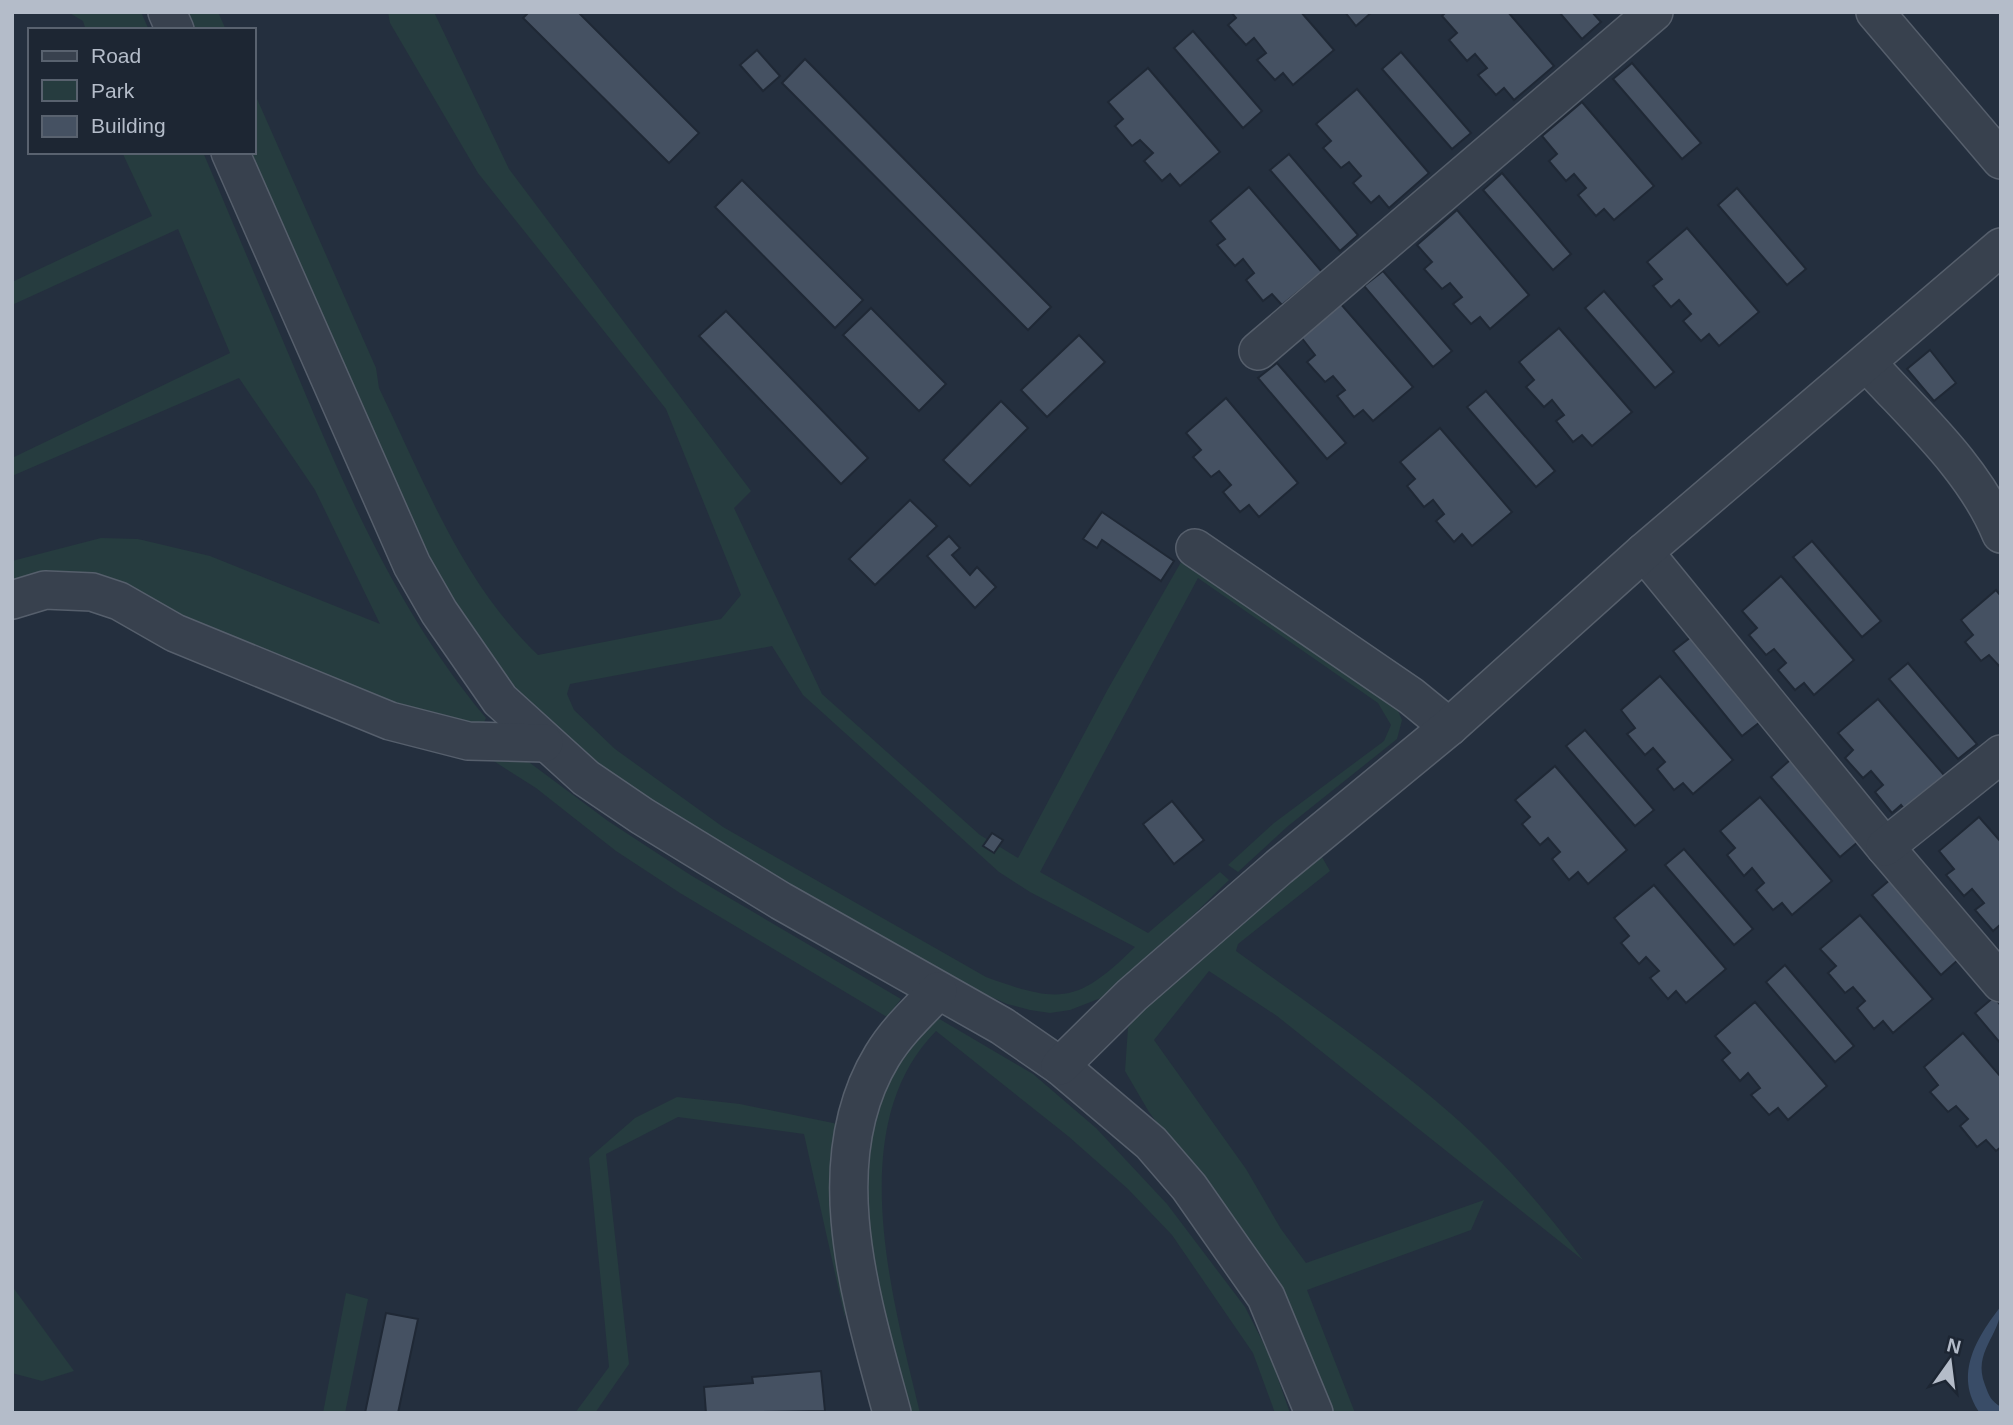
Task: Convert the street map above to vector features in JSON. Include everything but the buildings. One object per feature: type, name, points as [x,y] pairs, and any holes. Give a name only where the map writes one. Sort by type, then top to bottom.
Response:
[{"type":"street","points":[[167,12],[174,28]]},
{"type":"street","points":[[1258,351],[1654,12]]},
{"type":"street","points":[[1875,12],[2001,160]]},
{"type":"street","points":[[231,154],[412,565],[439,612],[500,700],[544,743],[586,778],[642,816],[1002,1026],[1060,1066],[1151,1143],[1196,1196],[1266,1297],[1314,1413]]},
{"type":"street","points":[[1060,1066],[1132,995],[1279,867],[1449,727],[1644,552],[1868,364],[2001,247]]},
{"type":"street","points":[[1868,364],[1968,479],[1994,517],[2001,534]]},
{"type":"street","points":[[1195,548],[1411,696],[1449,727]]},
{"type":"street","points":[[1644,552],[1885,847],[2001,983]]},
{"type":"street","points":[[12,600],[45,590],[92,592],[119,601],[175,633],[390,721],[468,741],[544,743]]},
{"type":"street","points":[[1885,847],[2001,754]]},
{"type":"street","points":[[892,1413],[863,1298],[855,1253],[850,1204],[852,1154],[863,1099],[881,1057],[894,1038],[938,991]]},
{"type":"green space","points":[[68,12],[141,12],[148,28],[85,28],[83,21]]},
{"type":"green space","points":[[185,12],[218,12],[225,28],[191,28]]},
{"type":"green space","points":[[388,12],[434,12],[509,169],[751,491],[734,508],[822,694],[980,835],[1018,858],[1108,689],[1184,557],[1396,706],[1402,720],[1397,739],[1288,826],[1238,872],[1228,865],[1274,823],[1384,741],[1391,725],[1378,703],[1198,578],[1040,872],[1148,933],[1220,872],[1229,880],[1121,986],[1106,996],[1070,1010],[1050,1013],[1007,1004],[967,986],[782,885],[605,770],[507,681],[452,611],[247,154],[256,154],[256,97],[376,368],[379,388],[429,494],[466,563],[511,627],[538,655],[721,619],[741,595],[666,409],[478,173],[390,23]],"holes":[[[772,646],[803,695],[999,872],[1030,892],[1135,947],[1098,980],[1082,989],[1066,993],[1032,992],[986,977],[723,827],[615,749],[574,710],[567,694],[570,684]]]},
{"type":"green space","points":[[123,154],[204,154],[338,470],[380,557],[429,640],[486,718],[483,724],[455,730],[181,627],[12,588],[12,561],[101,538],[138,539],[210,556],[380,624],[315,490],[239,378],[12,476],[12,458],[230,353],[178,229],[12,305],[12,282],[152,216]]},
{"type":"green space","points":[[478,751],[518,754],[608,821],[692,876],[901,999],[887,1017],[680,893],[616,851],[536,788]]},
{"type":"green space","points":[[1319,852],[1330,871],[1238,944],[1236,951],[1372,1050],[1450,1113],[1520,1183],[1583,1260],[1277,1016],[1209,971],[1154,1040],[1246,1169],[1281,1229],[1306,1263],[1484,1200],[1471,1230],[1307,1290],[1355,1413],[1330,1413],[1249,1245],[1149,1112],[1125,1071],[1128,1028],[1143,1006]]},
{"type":"green space","points":[[931,1014],[1033,1074],[1096,1128],[1167,1204],[1245,1307],[1270,1356],[1290,1413],[1275,1413],[1253,1353],[1172,1235],[1128,1189],[1068,1136],[936,1031],[907,1070],[890,1115],[883,1164],[883,1215],[888,1268],[920,1413],[908,1413],[870,1270],[865,1143],[894,1061]]},
{"type":"green space","points":[[677,1097],[740,1104],[838,1124],[845,1318],[804,1134],[678,1117],[606,1154],[629,1364],[595,1413],[575,1413],[609,1367],[589,1158],[635,1118]]},
{"type":"green space","points":[[12,1286],[74,1371],[42,1381],[12,1373]]},
{"type":"green space","points":[[346,1293],[368,1299],[345,1413],[323,1413]]},
{"type":"water","points":[[2001,1306],[1997,1326],[1984,1353],[1982,1373],[1989,1395],[2001,1407],[2001,1413],[1980,1413],[1972,1399],[1968,1371],[1977,1343]]}]
